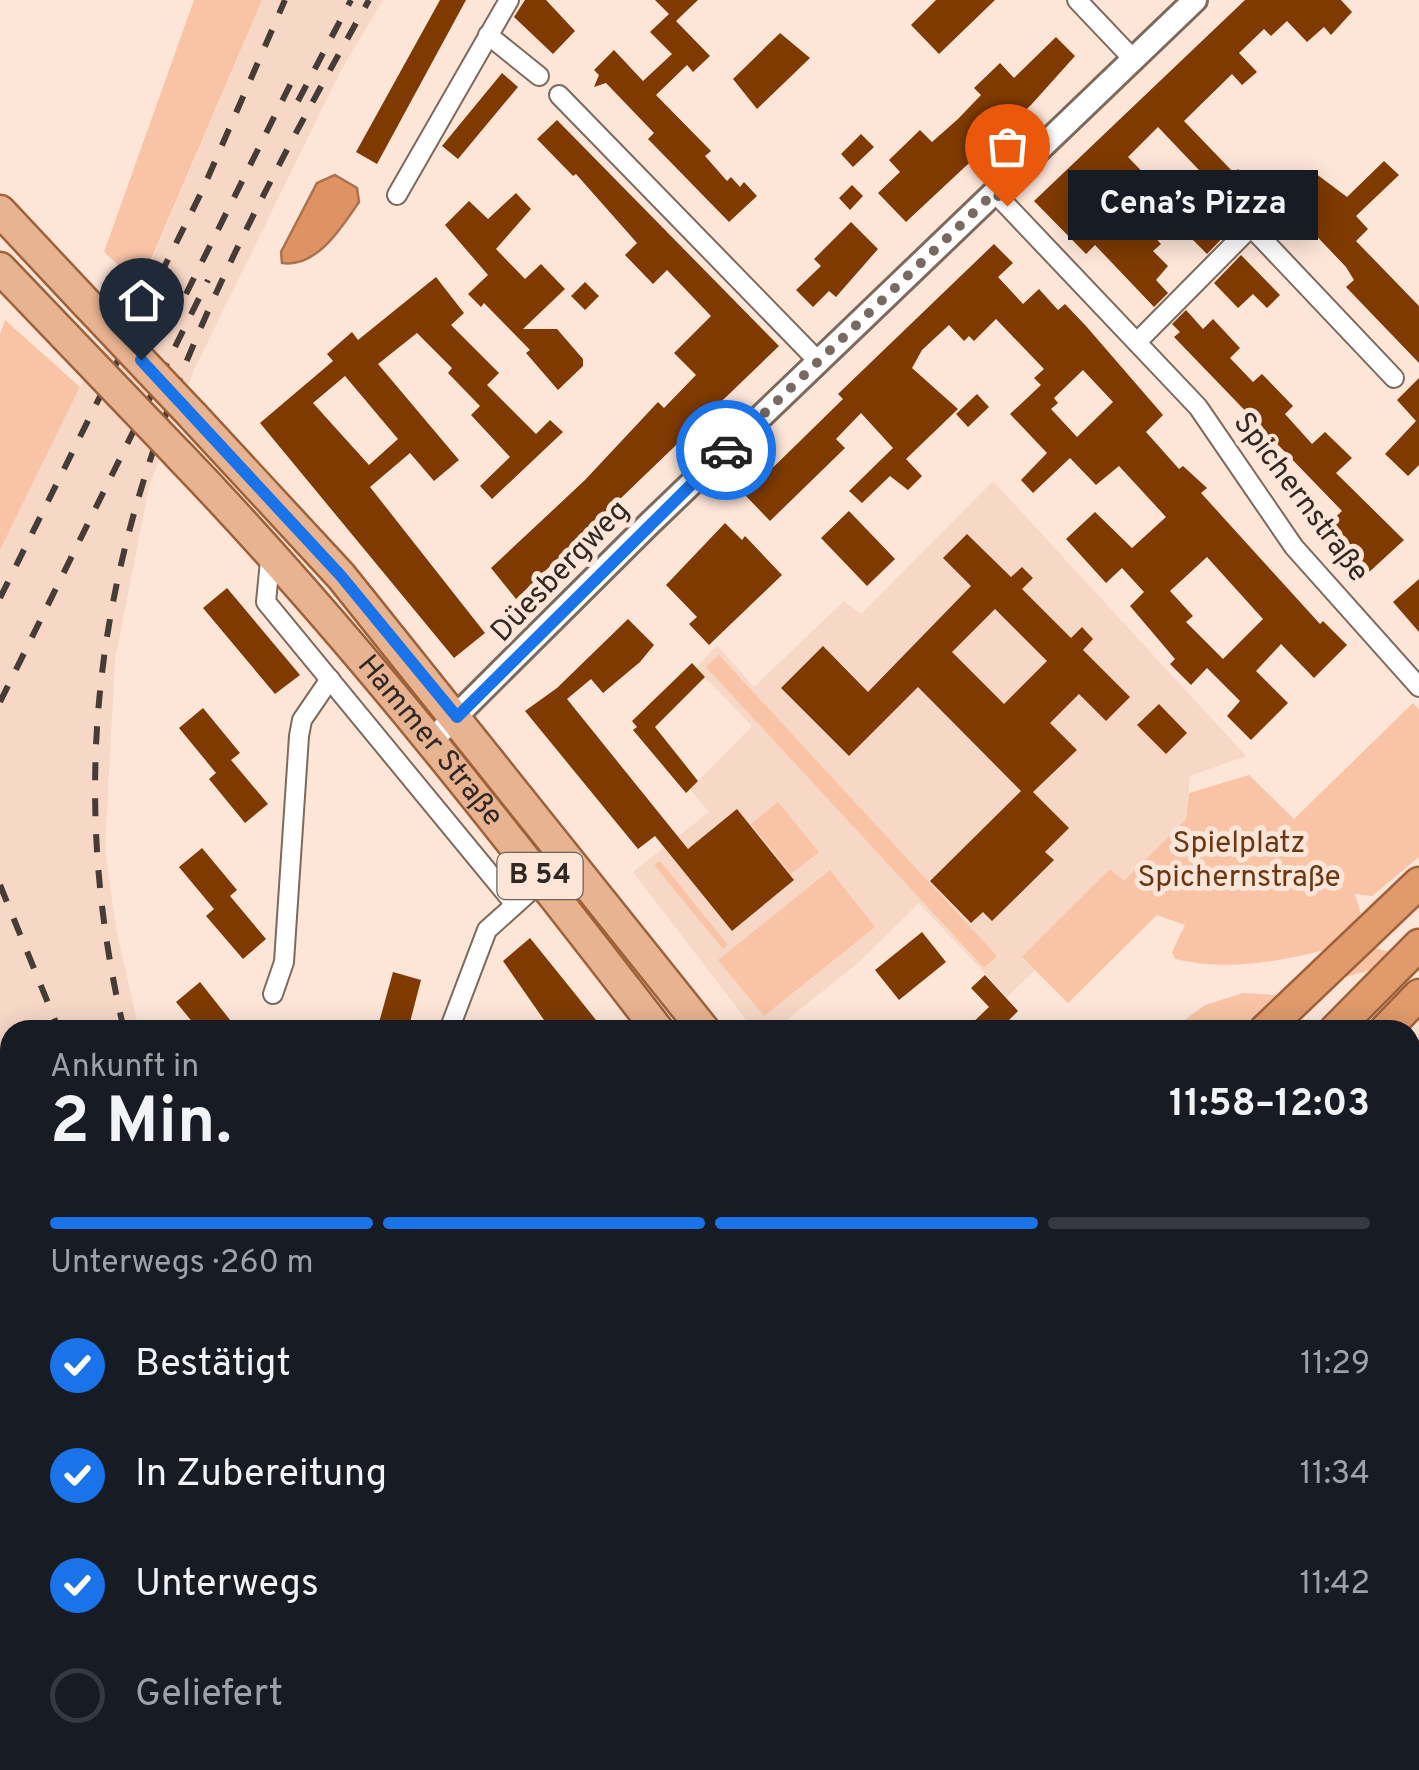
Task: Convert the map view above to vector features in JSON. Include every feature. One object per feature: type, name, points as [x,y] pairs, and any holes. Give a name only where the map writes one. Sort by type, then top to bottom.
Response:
[{"type":"highway","points":[[1275,1020],[1419,883]]},
{"type":"highway","points":[[1345,1020],[1419,945]]},
{"type":"highway","points":[[1395,1020],[1419,996]]},
{"type":"main road","name":"Hammer Straße","points":[[0,211],[341,576],[696,1020]]},
{"type":"main road","name":"Hammer Straße","points":[[0,268],[272,551],[432,740],[650,1020]]},
{"type":"street","points":[[397,195],[509,0]]},
{"type":"street","points":[[1077,0],[1134,60]]},
{"type":"street","name":"Düesbergweg","points":[[432,740],[647,526],[1195,0]]},
{"type":"street","points":[[488,35],[539,76]]},
{"type":"street","points":[[559,95],[819,362]]},
{"type":"street","name":"Spichernstraße","points":[[995,192],[1198,407],[1294,547],[1419,687]]},
{"type":"street","points":[[1137,342],[1251,227],[1394,378]]},
{"type":"street","name":"Hammer Straße","points":[[272,551],[266,602],[513,902]]},
{"type":"street","name":"Hammer Straße","points":[[273,994],[284,962],[299,736],[302,720],[330,679]]},
{"type":"street","points":[[453,1020],[487,930],[513,902],[569,858]]},
{"type":"shaded area","points":[[262,0],[383,0],[340,72],[194,370],[149,487],[115,660],[105,849],[116,928],[137,1020],[0,1020],[0,550],[80,387],[141,285]]},
{"type":"shaded area","points":[[335,175],[357,188],[359,202],[317,252],[295,263],[282,263],[281,252],[317,183]]},
{"type":"shaded area","points":[[993,481],[1246,756],[1190,776],[1186,819],[1124,882],[1110,869],[1022,958],[1035,970],[1007,997],[919,903],[858,963],[787,1020],[746,1020],[633,872],[709,812],[690,789],[752,726],[696,668],[717,645],[754,687],[844,601],[861,614]]},
{"type":"green space","points":[[194,0],[262,0],[140,285],[104,252]]},
{"type":"green space","points":[[5,320],[80,387],[0,550],[0,334]]},
{"type":"green space","points":[[719,655],[997,956],[984,968],[706,667]]},
{"type":"green space","name":"Spielplatz Spichernstraße","points":[[1413,703],[1419,710],[1419,857],[1372,896],[1355,894],[1362,918],[1350,943],[1263,962],[1197,963],[1175,959],[1172,952],[1185,925],[1157,915],[1068,1003],[1022,957],[1110,869],[1124,881],[1186,819],[1189,793],[1249,775],[1294,819]]},
{"type":"green space","points":[[778,802],[819,852],[791,874],[751,824]]},
{"type":"green space","points":[[660,861],[728,945],[723,949],[654,865]]},
{"type":"green space","points":[[830,870],[875,927],[764,1016],[718,960]]},
{"type":"green space","points":[[1367,946],[1413,958],[1278,996],[1318,962]]},
{"type":"green space","points":[[1243,993],[1276,995],[1250,1020],[1185,1020],[1205,1005]]},
{"type":"building","points":[[440,0],[466,0],[377,164],[356,152]]},
{"type":"building","points":[[525,0],[546,0],[575,31],[553,54],[514,17]]},
{"type":"building","points":[[655,0],[698,0],[676,21],[710,56],[693,72],[687,65],[656,95],[711,151],[705,156],[727,181],[731,177],[740,187],[744,182],[757,196],[729,222],[648,139],[654,133],[606,83],[594,87],[599,75],[594,70],[614,50],[643,81],[672,54],[650,32],[669,14]]},
{"type":"building","points":[[936,0],[995,0],[939,54],[911,25]]},
{"type":"building","points":[[1245,0],[1341,0],[1352,12],[1331,35],[1324,27],[1307,42],[1287,21],[1271,36],[1264,29],[1239,53],[1257,72],[1242,85],[1232,74],[1184,121],[1234,173],[1238,169],[1251,182],[1223,208],[1211,195],[1217,189],[1158,127],[1128,157],[1158,188],[1132,212],[1161,244],[1153,251],[1168,266],[1156,280],[1168,293],[1154,307],[1095,245],[1086,254],[1034,201]]},
{"type":"building","points":[[780,33],[810,58],[757,109],[733,79]]},
{"type":"building","points":[[1056,37],[1075,56],[1031,105],[906,222],[878,193],[900,172],[889,160],[920,130],[932,142],[981,95],[974,88],[1000,63],[1014,78]]},
{"type":"building","points":[[502,73],[518,87],[458,159],[442,146]]},
{"type":"building","points":[[557,120],[779,346],[516,599],[491,568],[585,480],[658,402],[664,408],[696,375],[674,353],[711,316],[667,270],[653,284],[625,255],[637,243],[576,174],[573,176],[537,139]]},
{"type":"building","points":[[861,134],[874,147],[853,167],[841,154]]},
{"type":"building","points":[[1384,161],[1399,175],[1356,216],[1368,229],[1356,241],[1419,306],[1419,363],[1346,287],[1354,280],[1346,267],[1285,203],[1315,173],[1347,197]]},
{"type":"building","points":[[852,185],[863,196],[850,210],[839,198]]},
{"type":"building","points":[[516,193],[531,209],[496,249],[525,279],[541,264],[565,289],[523,329],[557,329],[583,359],[583,366],[558,390],[526,353],[530,350],[484,303],[481,307],[468,294],[488,275],[445,225],[469,201],[488,219]]},
{"type":"building","points":[[1212,214],[1229,231],[1207,254],[1189,236]]},
{"type":"building","points":[[851,222],[878,249],[836,297],[829,291],[813,307],[796,290],[821,266],[814,259]]},
{"type":"building","points":[[994,244],[1013,263],[998,277],[1023,304],[1039,289],[1058,310],[1065,304],[1086,326],[1163,415],[1146,432],[1179,469],[1183,466],[1207,488],[1201,493],[1320,624],[1323,621],[1347,645],[1314,678],[1281,644],[1256,671],[1288,703],[1251,740],[1227,716],[1240,701],[1207,668],[1191,685],[1170,664],[1175,659],[1130,606],[1144,592],[1122,568],[1106,583],[1066,539],[1095,512],[1132,548],[1166,517],[1119,466],[1096,485],[1070,458],[1033,493],[1021,480],[1047,453],[1010,414],[1041,385],[1034,378],[1044,369],[996,319],[974,341],[969,336],[964,341],[949,325],[922,350],[912,368],[958,409],[906,459],[922,476],[908,490],[890,476],[862,503],[849,491],[893,448],[861,413],[836,439],[845,448],[770,521],[745,495],[843,399],[838,394]],"holes":[[[1083,370],[1113,402],[1077,437],[1051,409],[1058,403],[1054,398]],[[1207,557],[1263,619],[1223,659],[1186,622],[1193,616],[1170,591]]]},
{"type":"building","points":[[1241,255],[1280,295],[1267,308],[1253,294],[1238,308],[1214,283]]},
{"type":"building","points":[[436,277],[464,313],[451,325],[499,373],[487,385],[536,434],[550,420],[563,432],[492,499],[480,486],[510,457],[471,415],[480,406],[448,373],[452,368],[417,333],[378,364],[459,460],[434,481],[410,453],[370,487],[485,633],[454,658],[260,423],[333,361],[327,354],[352,332],[358,340]],"holes":[[[345,376],[398,439],[369,465],[313,403]]]},
{"type":"building","points":[[585,282],[599,296],[585,310],[571,296]]},
{"type":"building","points":[[1186,310],[1203,329],[1213,319],[1240,348],[1230,358],[1253,382],[1262,374],[1293,406],[1285,414],[1312,444],[1325,432],[1352,458],[1336,473],[1404,540],[1367,574],[1325,527],[1342,511],[1174,337],[1180,332],[1172,324]]},
{"type":"building","points":[[1419,378],[1419,465],[1408,476],[1385,454],[1416,421],[1397,400]]},
{"type":"building","points":[[977,394],[989,407],[968,427],[956,414]]},
{"type":"building","points":[[849,511],[895,559],[867,586],[821,538]]},
{"type":"building","points":[[725,523],[742,540],[745,536],[782,575],[709,645],[689,624],[697,617],[666,585]]},
{"type":"building","points":[[967,534],[1011,577],[1022,567],[1033,578],[1022,589],[1071,638],[1082,627],[1093,639],[1083,650],[1130,697],[1106,721],[1079,694],[1050,723],[1077,750],[1033,792],[1069,828],[1045,852],[1054,860],[992,921],[983,912],[971,923],[930,881],[1021,791],[918,687],[849,756],[781,688],[823,646],[868,692],[971,586],[943,558]],"holes":[[[995,609],[1047,661],[1004,704],[952,652]]]},
{"type":"building","points":[[1419,579],[1419,632],[1393,602]]},
{"type":"building","points":[[227,588],[300,675],[275,694],[203,608]]},
{"type":"building","points":[[628,619],[654,645],[603,693],[591,679],[567,699],[688,849],[737,809],[794,880],[732,931],[655,836],[638,849],[525,711],[557,688]]},
{"type":"building","points":[[692,663],[705,677],[655,727],[698,781],[686,793],[633,730],[637,727],[632,721]]},
{"type":"building","points":[[1159,704],[1187,733],[1166,754],[1137,725]]},
{"type":"building","points":[[203,708],[240,753],[231,760],[268,804],[245,823],[209,779],[216,773],[179,728]]},
{"type":"building","points":[[202,848],[237,890],[230,896],[266,939],[243,959],[206,916],[214,909],[179,867]]},
{"type":"building","points":[[922,932],[946,962],[899,1000],[875,970]]},
{"type":"building","points":[[530,938],[596,1020],[544,1020],[503,961]]},
{"type":"building","points":[[393,972],[421,980],[411,1020],[380,1020]]},
{"type":"building","points":[[985,975],[1018,1011],[1009,1020],[975,1020],[989,1007],[971,988]]},
{"type":"building","points":[[200,982],[230,1020],[191,1020],[176,1002]]},
{"type":"railway","points":[[0,598],[203,189],[285,0]]},
{"type":"railway","points":[[298,101],[351,0]]},
{"type":"railway","points":[[122,1020],[100,885],[96,748],[110,618],[140,492],[183,370],[237,248],[369,0]]},
{"type":"railway","points":[[186,294],[295,75]]},
{"type":"railway","points":[[0,702],[208,280]]},
{"type":"railway","points":[[0,885],[55,1020]]},
{"type":"way so far","points":[[726,450],[995,192],[1007,206]]},
{"type":"place","name":"Cena’s Pizza","points":[[1007,206]]},
{"type":"route","points":[[141,360],[341,576],[457,717],[726,450]]}]
